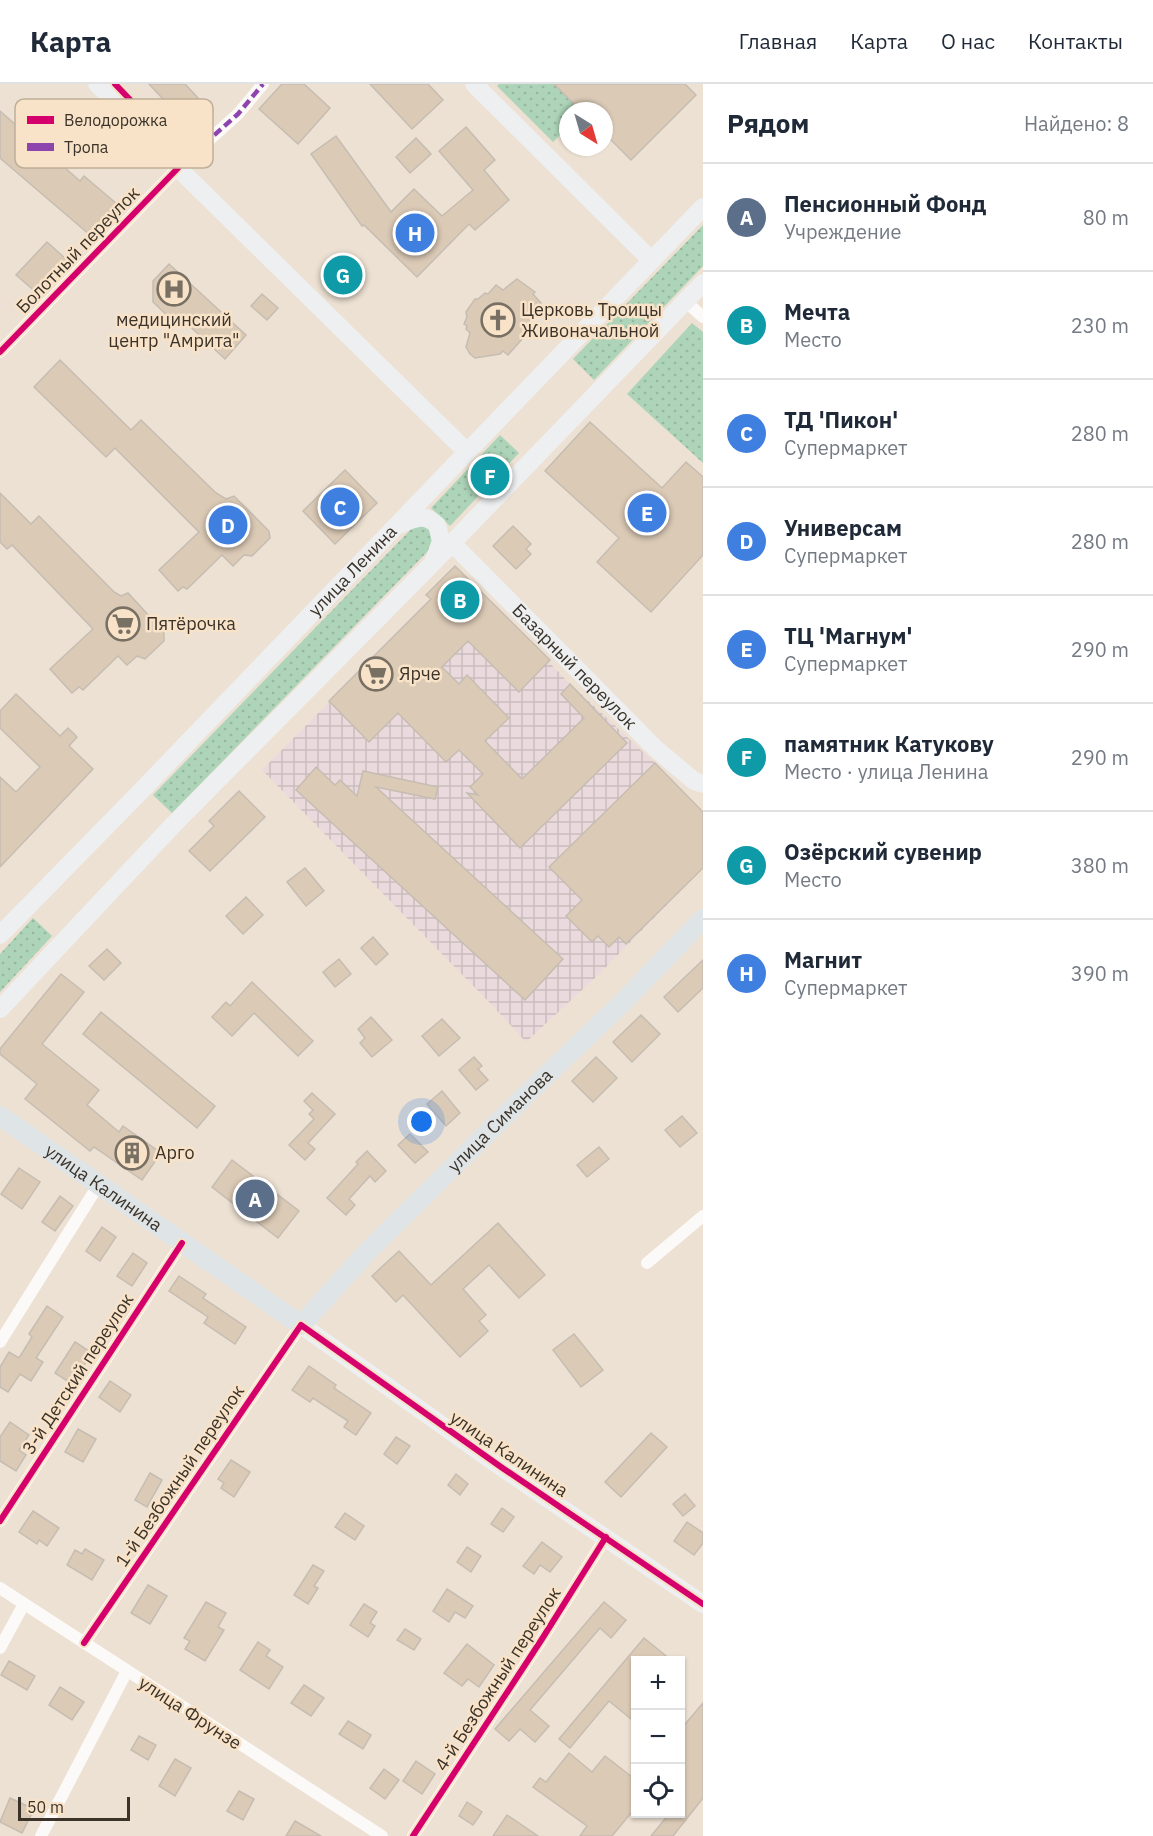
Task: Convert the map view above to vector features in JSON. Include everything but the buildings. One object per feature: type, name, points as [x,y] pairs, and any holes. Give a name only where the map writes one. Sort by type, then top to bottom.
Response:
[{"type":"main road","points":[[97,84],[112,99]]},
{"type":"main road","points":[[474,84],[651,260]]},
{"type":"main road","points":[[178,168],[468,452]]},
{"type":"main road","name":"улица Ленина","points":[[0,934],[703,207]]},
{"type":"main road","points":[[0,1009],[174,824],[432,564],[703,283]]},
{"type":"main road","points":[[396,526],[415,518],[424,517],[437,525],[441,541],[432,564]]},
{"type":"main road","name":"Базарный переулок","points":[[452,543],[655,748],[694,781],[703,784]]},
{"type":"main road","name":"улица Симанова","points":[[300,1326],[367,1252],[622,1003],[703,919]]},
{"type":"main road","name":"улица Калинина","points":[[2,1122],[99,1184],[501,1467],[703,1604]]},
{"type":"street","name":"Болотный переулок","points":[[213,136],[237,114],[263,84]]},
{"type":"street","name":"Болотный переулок","points":[[0,352],[178,168]]},
{"type":"street","points":[[685,302],[703,317]]},
{"type":"street","points":[[0,1342],[99,1184]]},
{"type":"street","points":[[647,1263],[703,1216]]},
{"type":"street","name":"3-й Детский переулок","points":[[0,1521],[182,1243]]},
{"type":"street","name":"1-й Безбожный переулок","points":[[84,1643],[300,1326]]},
{"type":"street","name":"4-й Безбожный переулок","points":[[413,1836],[606,1537]]},
{"type":"street","name":"улица Фрунзе","points":[[0,1588],[382,1836]]},
{"type":"street","points":[[0,1648],[24,1604]]},
{"type":"street","points":[[41,1836],[127,1671]]},
{"type":"shaded area","points":[[428,602],[476,649],[507,618],[565,679],[655,763],[703,812],[703,868],[596,977],[526,1042],[262,770]]},
{"type":"green space","points":[[499,84],[554,84],[572,102],[559,102],[559,136],[553,142],[497,86]]},
{"type":"green space","points":[[703,225],[703,266],[594,380],[573,359]]},
{"type":"green space","points":[[692,323],[703,332],[703,463],[627,394]]},
{"type":"green space","points":[[500,435],[519,453],[450,526],[431,508]]},
{"type":"green space","points":[[417,523],[433,529],[432,547],[172,813],[153,795]]},
{"type":"green space","points":[[33,918],[52,936],[0,992],[0,954]]},
{"type":"marked path","points":[[213,136],[238,114],[263,84]]},
{"type":"cycle path","points":[[115,84],[129,99]]},
{"type":"cycle path","points":[[0,352],[178,168]]},
{"type":"cycle path","points":[[0,1521],[182,1243]]},
{"type":"cycle path","points":[[84,1643],[301,1325],[501,1467],[703,1604]]},
{"type":"cycle path","points":[[413,1836],[606,1537]]},
{"type":"place","name":"Магнит","points":[[415,233]]},
{"type":"place","name":"Озёрский сувенир","points":[[343,275]]},
{"type":"place","name":"медицинский центр \"Амрита\"","points":[[174,289]]},
{"type":"place","name":"Церковь Троицы Живоначальной","points":[[498,320]]},
{"type":"place","name":"памятник Катукову","points":[[490,476]]},
{"type":"place","name":"ТД 'Пикон'","points":[[340,507]]},
{"type":"place","name":"ТЦ 'Магнум'","points":[[647,513]]},
{"type":"place","name":"Универсам","points":[[228,525]]},
{"type":"place","name":"Мечта","points":[[460,600]]},
{"type":"place","name":"Пятёрочка","points":[[123,624]]},
{"type":"place","name":"Ярче","points":[[376,674]]},
{"type":"place","name":"Арго","points":[[132,1153]]},
{"type":"place","name":"Пенсионный Фонд","points":[[255,1199]]}]
